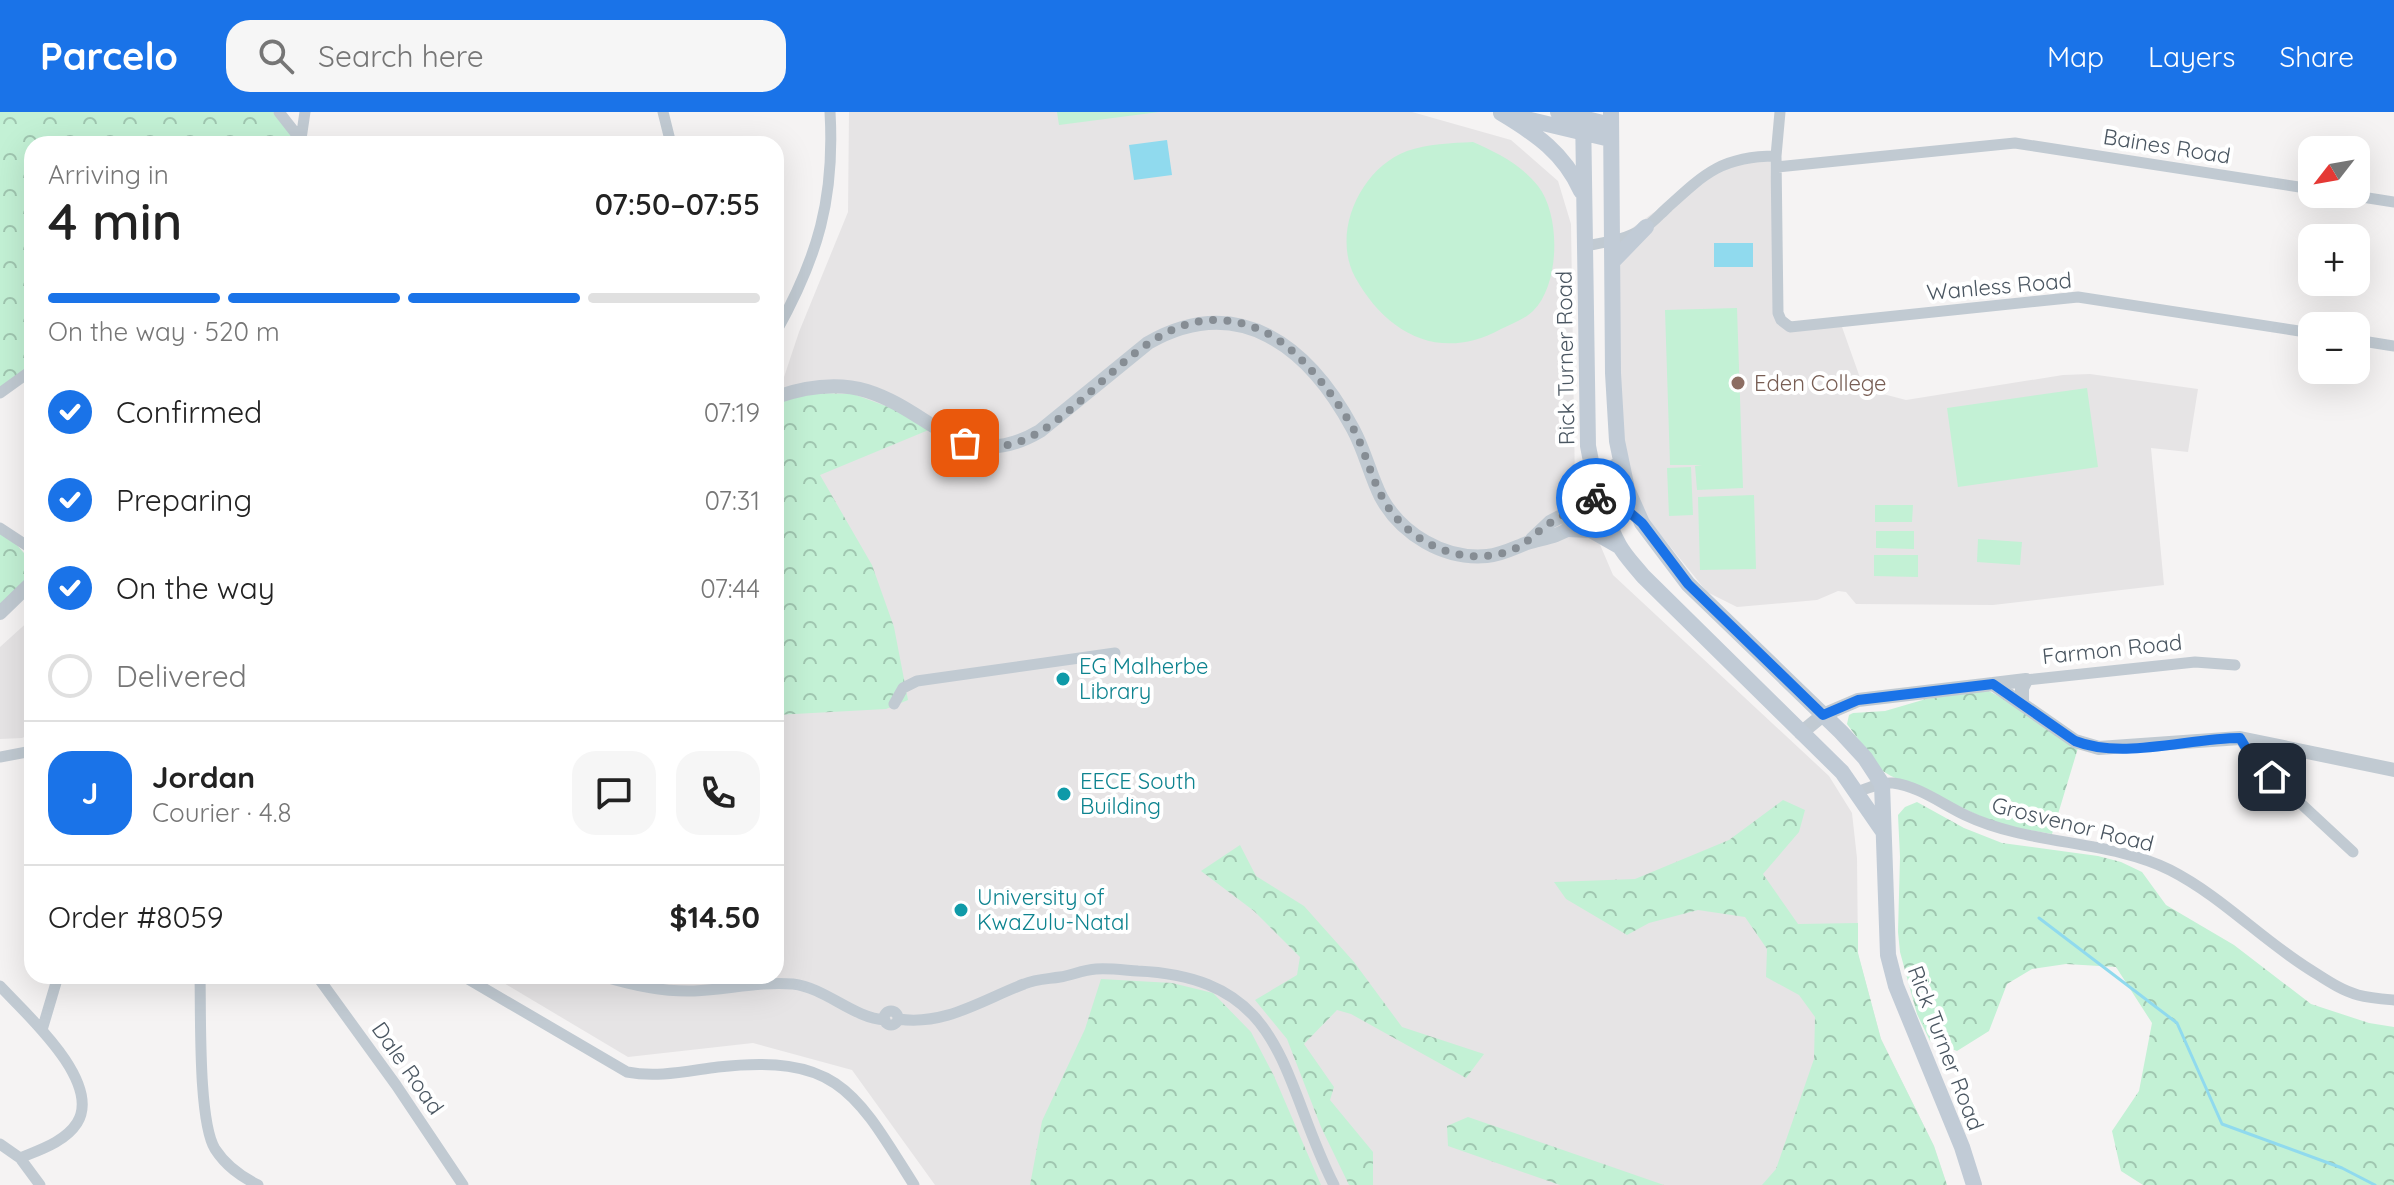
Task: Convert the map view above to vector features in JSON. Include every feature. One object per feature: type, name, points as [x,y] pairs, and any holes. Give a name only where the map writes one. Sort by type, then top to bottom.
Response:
[{"type":"main road","points":[[1499,112],[1610,125],[1614,241],[1613,373],[1617,441],[1627,489],[1642,523],[1688,584],[1865,758],[1882,784]]},
{"type":"main road","points":[[1499,112],[1552,147],[1575,178],[1585,199]]},
{"type":"main road","points":[[1558,112],[1583,122]]},
{"type":"main road","name":"Rick Turner Road","points":[[1583,122],[1588,446],[1620,547],[1659,593],[1842,772],[1882,830]]},
{"type":"main road","points":[[1614,260],[1646,227]]},
{"type":"main road","points":[[1617,441],[1607,503],[1642,523]]},
{"type":"main road","points":[[1568,529],[1591,530],[1620,547]]},
{"type":"main road","name":"Rick Turner Road","points":[[1882,784],[1888,955],[1896,986],[1962,1147],[1974,1185]]},
{"type":"street","points":[[303,136],[305,112]]},
{"type":"street","points":[[663,112],[669,136]]},
{"type":"street","points":[[784,316],[800,285],[824,220],[830,175],[830,112]]},
{"type":"street","points":[[1777,162],[1780,112]]},
{"type":"street","points":[[284,115],[299,136]]},
{"type":"street","name":"Baines Road","points":[[1585,246],[1614,241],[1646,227],[1713,169],[1740,158],[1777,162],[2015,143],[2298,187]]},
{"type":"street","name":"Wanless Road","points":[[1777,162],[1778,313],[1785,325],[1801,328],[2078,297],[2298,331]]},
{"type":"street","points":[[2370,198],[2394,202]]},
{"type":"street","points":[[784,395],[815,387],[851,387],[884,398],[953,438],[975,446],[1002,448],[1021,443],[1040,431],[1163,334],[1197,323],[1244,325],[1278,341],[1318,380],[1353,429],[1382,498],[1409,530],[1438,548],[1467,555],[1486,556],[1505,552],[1568,529],[1607,503]]},
{"type":"street","points":[[2370,342],[2394,346]]},
{"type":"street","points":[[0,393],[24,376]]},
{"type":"street","points":[[1529,542],[1550,522],[1607,503]]},
{"type":"street","points":[[0,528],[24,544]]},
{"type":"street","points":[[0,613],[24,590]]},
{"type":"street","points":[[894,704],[903,688],[917,681],[1115,653]]},
{"type":"street","name":"Farmon Road","points":[[1801,733],[1823,715],[1858,700],[2195,662],[2235,665]]},
{"type":"street","points":[[2022,702],[2022,688],[2026,680]]},
{"type":"street","points":[[1993,684],[2075,741],[2099,748],[2240,738],[2394,770]]},
{"type":"street","points":[[2240,738],[2252,758],[2353,852]]},
{"type":"street","points":[[0,757],[24,752]]},
{"type":"street","points":[[1857,792],[1882,784]]},
{"type":"street","name":"Grosvenor Road","points":[[1882,784],[1907,786],[1965,815],[2014,834],[2112,852],[2170,870],[2327,980],[2359,995],[2394,1000]]},
{"type":"street","points":[[628,984],[692,992],[793,984],[826,995],[865,1015],[917,1020],[948,1016],[1032,981],[1097,969],[1181,974],[1205,982],[1244,1007],[1266,1032],[1289,1072],[1334,1185]]},
{"type":"street","points":[[42,1030],[56,984]]},
{"type":"street","points":[[200,984],[205,1122],[214,1147],[226,1164],[258,1185]]},
{"type":"street","name":"Dale Road","points":[[323,984],[405,1097],[463,1185]]},
{"type":"street","points":[[477,984],[627,1072],[656,1075],[764,1063],[823,1075],[849,1092],[914,1185]]},
{"type":"street","points":[[0,986],[68,1062],[80,1095],[78,1122],[68,1133],[20,1158]]},
{"type":"street","points":[[0,1144],[20,1158],[40,1185]]},
{"type":"shaded area","points":[[849,112],[1412,112],[1511,140],[1558,181],[1571,224],[1575,486],[1613,575],[1829,776],[1852,813],[1857,858],[1858,954],[1881,1039],[1934,1146],[1947,1185],[935,1185],[852,1070],[753,1043],[628,1057],[505,984],[784,984],[784,377],[848,212]]},
{"type":"shaded area","name":"Eden College","points":[[1770,161],[1778,323],[1842,327],[1864,389],[1906,400],[2063,375],[2090,374],[2198,389],[2188,452],[2151,448],[2164,585],[1993,605],[1856,604],[1846,592],[1838,591],[1817,600],[1737,607],[1707,592],[1643,513],[1621,459],[1617,239],[1718,166]]},
{"type":"shaded area","points":[[24,625],[22,738],[0,739],[0,647]]},
{"type":"green space","points":[[0,112],[273,112],[287,120],[300,136],[24,136],[24,378],[0,398]]},
{"type":"green space","points":[[1057,112],[1159,112],[1059,125]]},
{"type":"green space","points":[[1473,142],[1516,165],[1538,186],[1551,214],[1553,268],[1542,299],[1526,316],[1478,339],[1456,343],[1436,342],[1416,337],[1398,327],[1368,297],[1348,259],[1349,222],[1364,186],[1391,159],[1423,147]]},
{"type":"green space","points":[[1737,308],[1743,488],[1697,490],[1695,466],[1702,465],[1670,465],[1665,310]]},
{"type":"green space","points":[[2087,388],[2098,467],[1958,487],[1947,408]]},
{"type":"green space","points":[[817,393],[853,394],[905,413],[931,429],[820,475],[872,565],[894,627],[908,700],[886,709],[784,715],[784,399]]},
{"type":"green space","points":[[1691,467],[1693,515],[1669,516],[1667,468]]},
{"type":"green space","points":[[1754,495],[1756,569],[1700,570],[1698,497]]},
{"type":"green space","points":[[1875,505],[1913,505],[1912,522],[1875,522]]},
{"type":"green space","points":[[0,526],[24,553],[24,593],[0,616]]},
{"type":"green space","points":[[1876,531],[1914,531],[1914,549],[1876,548]]},
{"type":"green space","points":[[1978,539],[2022,542],[2020,565],[1977,562]]},
{"type":"green space","points":[[1874,555],[1918,555],[1918,577],[1874,576]]},
{"type":"green space","points":[[1987,690],[2022,709],[2078,748],[2052,834],[2000,825],[1891,776],[1881,770],[1847,724],[1849,715],[1853,713],[1885,711],[1926,699]]},
{"type":"green space","points":[[1783,800],[1805,810],[1799,832],[1763,874],[1798,924],[1858,923],[1858,953],[1881,1039],[1934,1146],[1947,1185],[1762,1185],[1776,1169],[1814,1059],[1815,1017],[1799,995],[1766,977],[1767,949],[1745,917],[1698,910],[1649,923],[1627,935],[1566,899],[1554,882],[1635,879],[1729,840]]},
{"type":"green space","points":[[1917,802],[1964,828],[2002,843],[2121,862],[2142,872],[2166,905],[2234,945],[2311,1004],[2369,1023],[2394,1027],[2394,1185],[2143,1185],[2121,1171],[2112,1131],[2139,1091],[2152,1023],[2116,967],[2066,964],[2032,969],[2007,984],[1989,1031],[1957,1051],[1930,1041],[1917,1014],[1900,952],[1898,932],[1898,815],[1905,807]]},
{"type":"green space","points":[[1240,845],[1256,876],[1304,906],[1354,962],[1402,1027],[1484,1054],[1466,1078],[1351,1014],[1337,1010],[1304,1044],[1334,1087],[1330,1100],[1373,1152],[1373,1185],[1349,1185],[1321,1127],[1287,1039],[1255,1000],[1297,975],[1300,957],[1254,911],[1201,871]]},
{"type":"green space","points":[[1101,979],[1172,983],[1213,993],[1251,1032],[1274,1076],[1321,1185],[1030,1185],[1042,1121],[1085,1029]]},
{"type":"green space","points":[[1468,1117],[1664,1185],[1560,1185],[1448,1146],[1447,1126]]},
{"type":"water","points":[[1167,140],[1172,175],[1134,180],[1129,145]]},
{"type":"water","points":[[1714,243],[1753,243],[1753,267],[1714,267]]},
{"type":"waterway","points":[[2039,918],[2177,1023],[2222,1124],[2342,1168],[2375,1185]]},
{"type":"way so far","points":[[965,443],[987,448],[1021,443],[1058,418],[1163,334],[1180,326],[1226,322],[1264,332],[1295,355],[1318,380],[1353,429],[1382,498],[1397,519],[1423,541],[1453,553],[1486,556],[1505,552],[1529,542],[1550,522],[1596,498]]},
{"type":"place","name":"Eden College","points":[[1738,383]]},
{"type":"place","name":"EG Malherbe Library","points":[[1063,679]]},
{"type":"place","name":"EECE South Building","points":[[1064,794]]},
{"type":"place","name":"University of KwaZulu-Natal","points":[[961,910]]},
{"type":"route","points":[[1596,498],[1609,498],[1642,523],[1688,584],[1823,715],[1858,700],[1993,684],[2075,741],[2089,746],[2113,749],[2240,738],[2252,758],[2272,777]]}]
